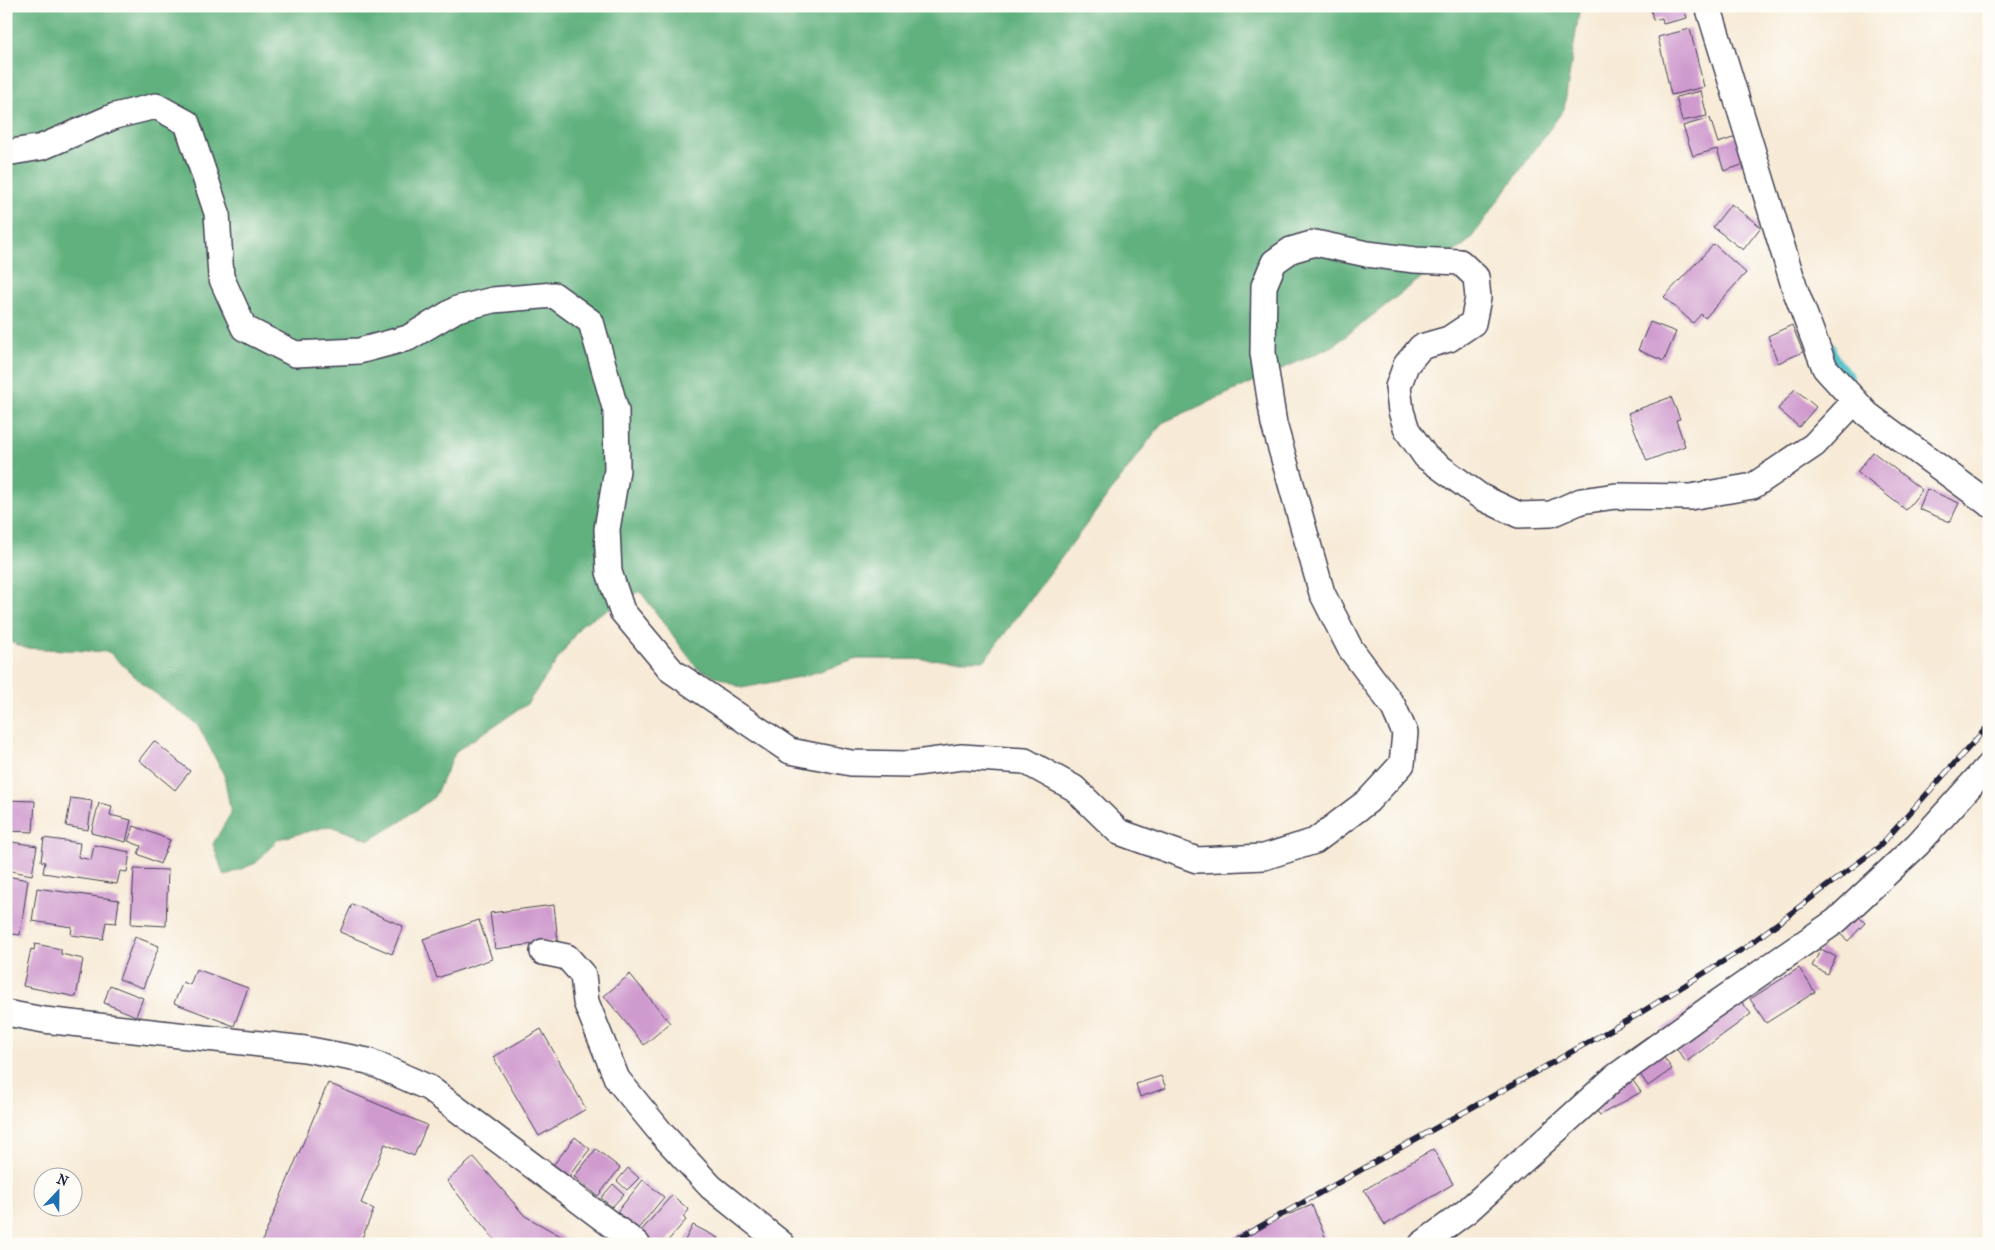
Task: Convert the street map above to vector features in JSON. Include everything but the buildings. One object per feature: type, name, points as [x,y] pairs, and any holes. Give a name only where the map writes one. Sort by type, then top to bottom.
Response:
[{"type":"street","points":[[1708,6],[1796,292],[1825,368],[1867,414],[1989,504]]},
{"type":"street","points":[[6,152],[42,146],[116,116],[156,106],[187,123],[217,213],[221,277],[244,328],[295,354],[359,351],[408,338],[457,309],[493,300],[554,295],[591,322],[616,411],[617,470],[607,529],[609,572],[622,611],[672,671],[790,751],[851,763],[908,764],[962,757],[1025,761],[1074,788],[1119,832],[1197,860],[1264,857],[1315,841],[1368,801],[1402,764],[1405,733],[1393,706],[1350,648],[1322,593],[1274,424],[1263,353],[1264,286],[1274,262],[1291,250],[1316,243],[1367,254],[1415,260],[1460,262],[1476,277],[1478,298],[1473,323],[1449,339],[1421,347],[1406,365],[1398,387],[1401,411],[1407,430],[1426,457],[1480,498],[1519,516],[1551,514],[1581,502],[1616,496],[1690,497],[1753,486],[1814,445],[1855,400]]},
{"type":"street","points":[[1422,1244],[1467,1211],[1615,1077],[1710,1008],[1836,921],[1918,844],[1989,765]]},
{"type":"street","points":[[543,952],[567,957],[583,975],[586,1002],[618,1078],[662,1134],[711,1187],[782,1244]]},
{"type":"street","points":[[6,1013],[44,1020],[305,1048],[368,1061],[429,1088],[638,1244]]},
{"type":"green space","points":[[6,6],[1580,6],[1564,109],[1470,240],[1333,346],[1162,423],[985,660],[858,659],[804,676],[742,688],[697,668],[640,591],[582,624],[527,704],[456,751],[434,797],[400,822],[370,840],[330,826],[278,839],[256,863],[224,876],[213,844],[231,813],[224,775],[198,725],[144,685],[109,652],[25,648],[6,640]]},
{"type":"waterway","points":[[1830,347],[1835,360],[1849,377]]},
{"type":"railway","points":[[1229,1244],[1637,1015],[1746,947],[1879,847],[1989,725]]}]
